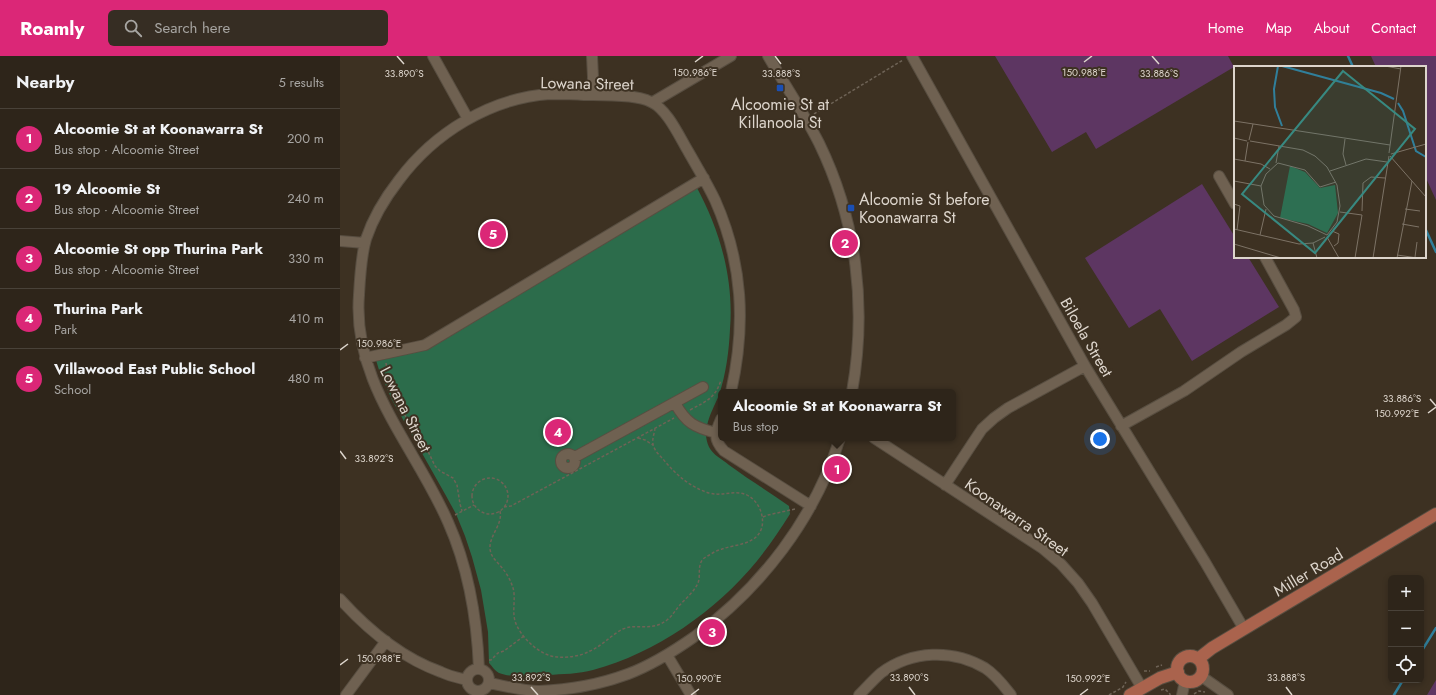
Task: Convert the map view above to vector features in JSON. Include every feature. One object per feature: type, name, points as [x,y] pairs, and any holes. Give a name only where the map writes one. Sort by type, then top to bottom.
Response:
[{"type":"main road","name":"Miller Road","points":[[1198,659],[1212,648],[1436,514]]},
{"type":"main road","points":[[1191,656],[1198,659],[1203,665],[1203,673],[1196,681],[1188,682],[1181,676],[1178,664],[1184,658],[1191,656]]},
{"type":"main road","points":[[1130,695],[1160,678],[1181,676]]},
{"type":"street","points":[[433,56],[468,119]]},
{"type":"street","points":[[592,56],[592,95]]},
{"type":"street","points":[[653,102],[731,56]]},
{"type":"street","points":[[768,56],[818,141],[829,165],[844,206],[855,261],[860,308],[858,352],[852,389]]},
{"type":"street","name":"Biloela Street","points":[[908,58],[1085,366],[1244,629]]},
{"type":"street","name":"Lowana Street","points":[[479,669],[473,599],[458,545],[447,519],[382,401],[371,377],[365,358],[358,317],[365,243],[370,229],[383,204],[392,189],[411,164],[431,144],[447,132],[468,119],[496,106],[551,94],[637,98],[653,102],[660,108],[672,124],[704,178],[714,198],[729,237],[739,283],[740,329],[738,352],[732,389]]},
{"type":"street","points":[[1219,176],[1234,202]]},
{"type":"street","points":[[365,358],[425,345],[704,178]]},
{"type":"street","points":[[340,241],[365,243]]},
{"type":"street","points":[[1122,426],[1184,391],[1241,352],[1286,326],[1296,317],[1294,310],[1266,258]]},
{"type":"street","points":[[945,485],[982,429],[994,418],[1013,405],[1085,366]]},
{"type":"street","points":[[575,457],[703,387]]},
{"type":"street","points":[[675,403],[681,415],[688,422],[697,427],[716,432]]},
{"type":"street","points":[[718,427],[716,439],[724,451],[811,506]]},
{"type":"street","points":[[489,683],[532,693],[558,690],[604,681],[628,674],[647,666],[704,629],[750,589],[771,565],[801,524],[827,475],[839,441]]},
{"type":"street","name":"Koonawarra Street","points":[[879,441],[1042,548],[1061,564],[1078,583],[1092,603],[1142,688]]},
{"type":"street","points":[[340,599],[366,626],[422,664],[467,680]]},
{"type":"street","points":[[346,695],[386,641]]},
{"type":"street","points":[[667,654],[691,695]]},
{"type":"street","points":[[858,695],[881,673],[900,662],[922,655],[945,654],[967,659],[987,669],[1004,685],[1011,695]]},
{"type":"street","points":[[479,669],[489,677],[489,683],[484,690],[476,693],[470,688],[467,680],[471,671],[479,669]]},
{"type":"street","points":[[1181,676],[1182,695]]},
{"type":"street","points":[[1201,676],[1228,695]]},
{"type":"path","points":[[812,115],[908,58]]},
{"type":"path","points":[[383,355],[388,380],[393,392],[407,419],[419,432],[435,466],[453,478],[457,485],[462,511]]},
{"type":"path","points":[[504,507],[511,506],[711,398],[716,392],[721,380]]},
{"type":"path","points":[[653,445],[655,429]]},
{"type":"path","points":[[500,511],[501,514],[499,524],[490,542],[490,549],[493,558],[505,572],[512,585],[514,590],[513,612],[518,629],[530,643],[549,655],[557,658],[572,656],[589,652],[626,628],[650,628],[663,623],[673,614],[697,584],[699,567],[703,559],[720,549],[744,544],[753,539],[762,528],[763,517],[760,508],[754,500],[747,495],[740,493],[720,495],[710,493],[689,484],[678,476],[653,445],[638,438]]},
{"type":"path","points":[[488,478],[499,481],[507,491],[508,496],[504,507],[500,511],[490,515],[479,511],[474,505],[472,495],[473,489],[482,480],[488,478]]},
{"type":"path","points":[[447,519],[474,505]]},
{"type":"path","points":[[763,517],[795,509]]},
{"type":"path","points":[[485,660],[491,660],[498,653],[504,651],[524,636]]},
{"type":"path","points":[[1144,671],[1150,671],[1162,664]]},
{"type":"path","points":[[1109,695],[1123,687],[1126,682]]},
{"type":"path","points":[[1165,689],[1170,695]]},
{"type":"path","points":[[1194,694],[1199,691],[1205,692]]},
{"type":"green space","points":[[696,186],[712,220],[724,255],[730,292],[731,310],[729,346],[725,371],[720,389],[718,389],[718,397],[708,422],[706,431],[707,442],[711,450],[718,457],[789,506],[790,514],[766,550],[723,597],[704,613],[662,641],[639,653],[588,671],[570,674],[530,676],[510,676],[499,673],[489,663],[488,632],[481,590],[465,536],[456,514],[392,400],[376,360],[425,349]]},
{"type":"building","points":[[995,56],[1228,56],[1234,67],[1096,149],[1086,132],[1052,152]]},
{"type":"building","points":[[1371,56],[1436,56],[1436,200],[1426,178],[1426,66],[1376,66]]},
{"type":"building","points":[[1202,184],[1234,235],[1234,258],[1249,258],[1279,307],[1192,361],[1160,309],[1129,328],[1085,258]]},
{"type":"building","points":[[1436,680],[1436,695],[1427,695]]},
{"type":"waterway","points":[[1348,56],[1353,66]]},
{"type":"waterway","points":[[1426,230],[1436,252]]},
{"type":"waterway","points":[[1424,647],[1436,628]]},
{"type":"waterway","points":[[1394,695],[1401,683]]},
{"type":"place","name":"Alcoomie St at Killanoola St","points":[[780,88]]},
{"type":"place","name":"Alcoomie St before Koonawarra St","points":[[851,208]]},
{"type":"place","name":"Villawood East Public School","points":[[493,234]]},
{"type":"place","name":"19 Alcoomie St","points":[[845,243]]},
{"type":"place","name":"Thurina Park","points":[[558,432]]},
{"type":"place","name":"Alcoomie St at Koonawarra St","points":[[837,469]]},
{"type":"place","name":"Alcoomie St opp Thurina Park","points":[[712,632]]}]
